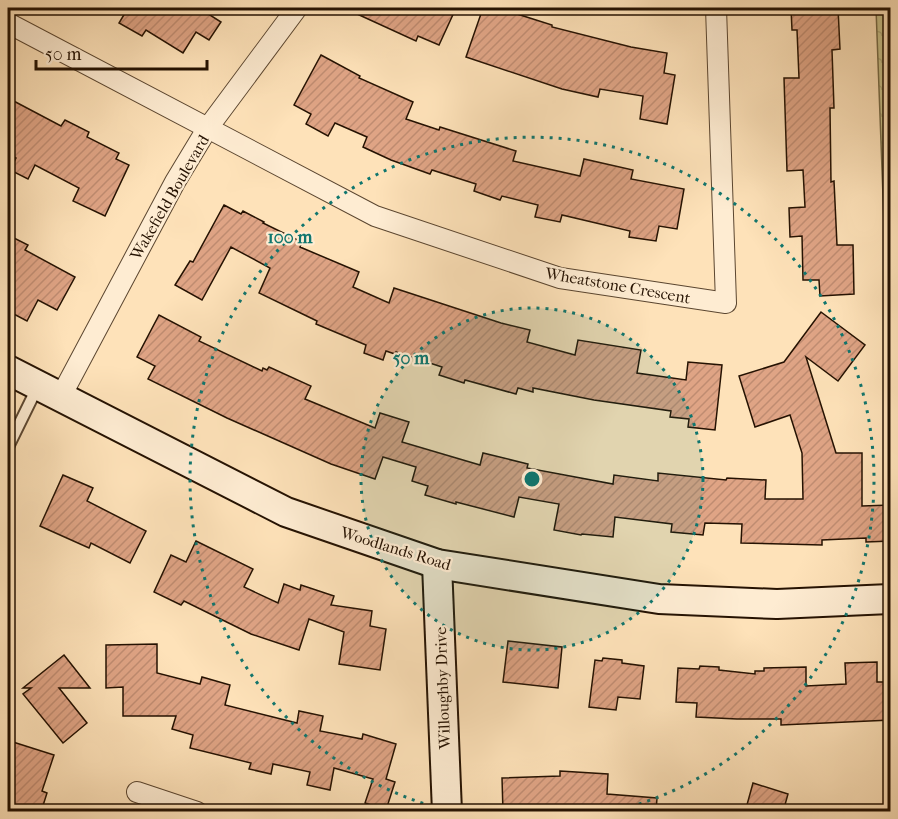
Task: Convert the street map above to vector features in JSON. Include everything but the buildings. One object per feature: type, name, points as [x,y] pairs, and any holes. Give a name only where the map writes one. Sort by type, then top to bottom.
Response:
[{"type":"street","name":"Wakefield Boulevard","points":[[49,392],[207,129],[297,8]]},
{"type":"street","name":"Wheatstone Crescent","points":[[207,129],[375,216],[560,278],[726,303],[716,8]]},
{"type":"street","points":[[8,23],[207,129]]},
{"type":"street","name":"Woodlands Road","points":[[8,370],[286,512],[437,564],[659,599],[777,603],[891,599]]},
{"type":"street","name":"Willoughby Drive","points":[[437,564],[447,812]]},
{"type":"street","points":[[137,792],[196,812]]},
{"type":"lane","points":[[8,447],[49,392]]},
{"type":"green space","points":[[876,8],[890,8],[890,384]]}]
